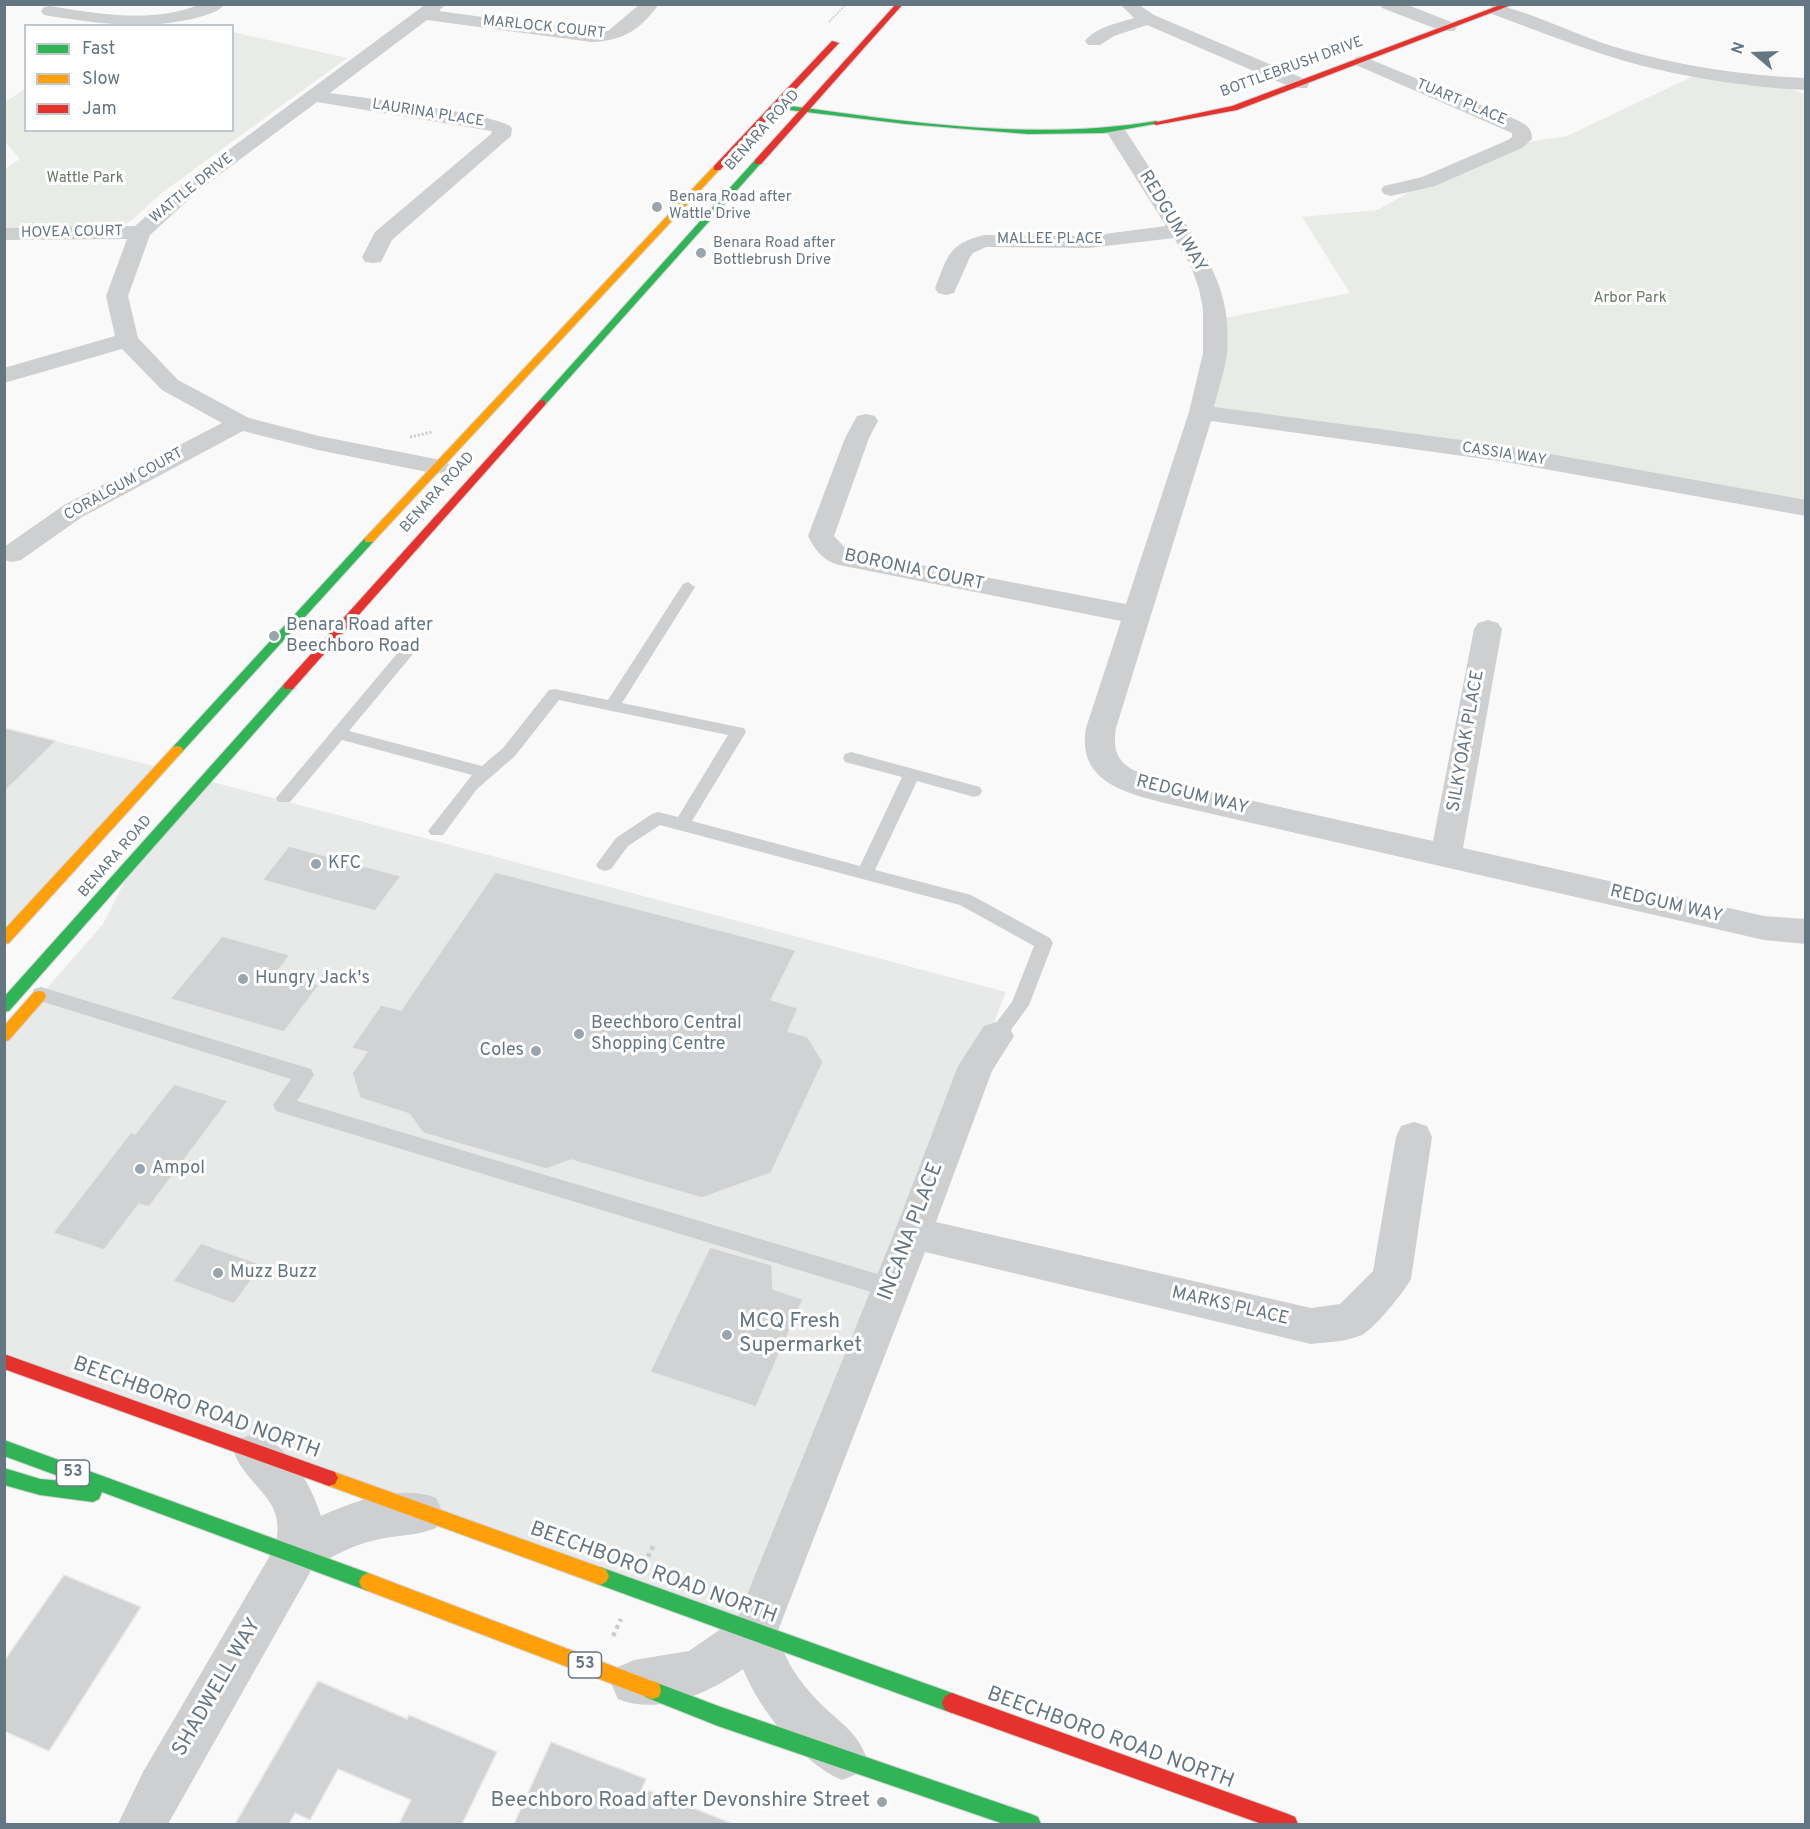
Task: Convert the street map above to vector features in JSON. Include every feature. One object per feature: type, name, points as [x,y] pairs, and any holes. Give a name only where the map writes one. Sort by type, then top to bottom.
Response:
[{"type":"main road","name":"BENARA ROAD","points":[[4,1007],[164,826],[171,759],[437,466],[808,105],[900,4]]},
{"type":"main road","name":"BOTTLEBRUSH DRIVE","points":[[780,101],[870,110],[897,120],[1005,130],[1116,131],[1234,108],[1504,7]]},
{"type":"main road","name":"BENARA ROAD","points":[[4,939],[121,813],[213,770],[478,474],[780,101],[846,32]]},
{"type":"main road","points":[[437,466],[478,474]]},
{"type":"main road","points":[[164,826],[168,813],[167,792],[171,759]]},
{"type":"main road","points":[[113,906],[136,859]]},
{"type":"main road","points":[[6,981],[21,988],[45,990]]},
{"type":"main road","points":[[4,1036],[45,990]]},
{"type":"main road","name":"BEECHBORO ROAD NORTH","points":[[4,1361],[1288,1824]]},
{"type":"main road","name":"53","points":[[4,1448],[296,1554],[718,1716],[1031,1824]]},
{"type":"main road","points":[[4,1476],[40,1487],[142,1498]]},
{"type":"street","points":[[50,11],[117,21],[196,14],[217,4]]},
{"type":"street","name":"MARLOCK COURT","points":[[432,10],[591,37],[612,36],[624,29],[651,4]]},
{"type":"street","points":[[1128,4],[1148,19],[1300,84]]},
{"type":"street","points":[[1388,4],[1448,27]]},
{"type":"street","points":[[1504,7],[1607,50],[1655,63],[1776,83],[1806,84]]},
{"type":"street","name":"WATTLE DRIVE","points":[[127,340],[117,296],[140,232],[192,186],[432,10]]},
{"type":"street","points":[[1094,41],[1108,32],[1148,19]]},
{"type":"street","name":"TUART PLACE","points":[[1362,61],[1522,131],[1522,139],[1515,144],[1428,182],[1391,190]]},
{"type":"street","name":"LAURINA PLACE","points":[[313,96],[483,122],[502,128],[501,136],[383,237],[374,257]]},
{"type":"street","name":"REDGUM WAY","points":[[1116,131],[1202,266],[1214,309],[1215,352],[1202,412],[1098,745],[1103,761],[1118,776],[1218,804],[1764,928],[1795,933],[1806,932]]},
{"type":"street","name":"MALLEE PLACE","points":[[946,288],[959,256],[965,248],[984,241],[1089,242],[1181,231]]},
{"type":"street","name":"HOVEA COURT","points":[[4,234],[140,232]]},
{"type":"street","points":[[4,376],[127,340],[170,385],[240,423],[318,443],[437,466]]},
{"type":"street","name":"CASSIA WAY","points":[[1202,412],[1506,454],[1806,508]]},
{"type":"street","name":"BORONIA COURT","points":[[866,421],[853,448],[821,536],[826,546],[839,557],[1137,615]]},
{"type":"street","name":"CORALGUM COURT","points":[[12,554],[73,512],[240,423]]},
{"type":"street","name":"SILKYOAK PLACE","points":[[1446,854],[1488,629]]},
{"type":"street","name":"INCANA PLACE","points":[[754,1633],[913,1233],[976,1066],[996,1036]]},
{"type":"street","name":"MARKS PLACE","points":[[913,1233],[1311,1326],[1350,1321],[1390,1280],[1414,1137]]},
{"type":"street","points":[[255,1453],[284,1482],[293,1502],[301,1526],[296,1554]]},
{"type":"street","points":[[296,1554],[315,1539],[362,1520],[421,1513]]},
{"type":"street","name":"SHADWELL WAY","points":[[142,1824],[296,1554]]},
{"type":"street","points":[[615,1676],[681,1677],[704,1668],[754,1633],[762,1662],[774,1685],[846,1759]]},
{"type":"lane","points":[[612,706],[688,587]]},
{"type":"lane","points":[[284,798],[405,654]]},
{"type":"lane","points":[[437,831],[471,785],[509,752],[555,694],[738,732],[682,824]]},
{"type":"lane","points":[[339,734],[485,773]]},
{"type":"lane","points":[[851,758],[911,776],[974,791]]},
{"type":"lane","points":[[865,873],[911,776]]},
{"type":"lane","points":[[605,865],[622,842],[658,818],[965,900],[1044,943],[1020,1005],[996,1036]]},
{"type":"lane","points":[[45,990],[304,1075],[283,1105],[891,1288]]},
{"type":"path","points":[[404,438],[435,432]]},
{"type":"path","points":[[615,1676],[634,1590],[654,1544]]},
{"type":"shaded area","points":[[4,728],[162,768],[4,939]]},
{"type":"shaded area","points":[[205,780],[1006,992],[754,1633],[5,1361],[5,1036],[103,924],[136,859]]},
{"type":"green space","name":"Wattle Park","points":[[234,32],[347,58],[163,192],[132,220],[117,228],[5,229],[5,169],[20,159],[5,141],[5,102],[24,90],[24,132],[234,132]]},
{"type":"green space","name":"Arbor Park","points":[[1702,72],[1776,83],[1805,94],[1805,508],[1201,412],[1215,320],[1350,293],[1302,217],[1377,210],[1428,182],[1515,144],[1567,136]]},
{"type":"building","points":[[4,728],[56,741],[4,792]]},
{"type":"building","name":"KFC","points":[[289,846],[401,876],[375,911],[262,880]]},
{"type":"building","name":"Beechboro Central Shopping Centre","points":[[495,872],[796,950],[771,1000],[798,1008],[788,1031],[808,1037],[823,1062],[771,1173],[702,1198],[571,1160],[546,1169],[423,1133],[409,1114],[360,1098],[352,1073],[367,1052],[351,1048],[381,1005],[401,1010]]},
{"type":"building","name":"Hungry Jack's","points":[[222,936],[290,955],[277,972],[319,985],[284,1032],[170,999]]},
{"type":"building","name":"Ampol","points":[[174,1084],[228,1101],[149,1207],[139,1204],[104,1250],[53,1233],[131,1132],[135,1134]]},
{"type":"building","name":"Muzz Buzz","points":[[201,1243],[262,1265],[234,1304],[173,1281]]},
{"type":"building","name":"MCQ Fresh Supermarket","points":[[710,1247],[772,1265],[773,1289],[803,1299],[756,1407],[650,1372]]},
{"type":"building","points":[[64,1575],[141,1607],[49,1751],[4,1731],[4,1661]]},
{"type":"building","points":[[318,1681],[407,1719],[409,1715],[497,1752],[462,1824],[399,1824],[411,1800],[338,1769],[310,1820],[295,1813],[289,1824],[235,1824]]},
{"type":"building","points":[[551,1742],[646,1779],[642,1788],[731,1824],[514,1824]]},
{"type":"traffic: fast","points":[[776,106],[906,122],[1028,131],[1079,132],[1156,123]]},
{"type":"traffic: fast","points":[[542,403],[758,162]]},
{"type":"traffic: fast","points":[[177,750],[369,540]]},
{"type":"traffic: fast","points":[[4,1007],[289,686]]},
{"type":"traffic: fast","points":[[4,1448],[368,1582]]},
{"type":"traffic: fast","points":[[4,1476],[40,1487],[93,1493]]},
{"type":"traffic: fast","points":[[600,1576],[952,1703]]},
{"type":"traffic: fast","points":[[652,1690],[718,1716],[1031,1824]]},
{"type":"traffic: slow","points":[[369,540],[717,168]]},
{"type":"traffic: slow","points":[[4,939],[177,750]]},
{"type":"traffic: slow","points":[[4,1036],[39,996]]},
{"type":"traffic: slow","points":[[329,1478],[600,1576]]},
{"type":"traffic: slow","points":[[368,1582],[652,1690]]},
{"type":"traffic: jam","points":[[758,162],[900,4]]},
{"type":"traffic: jam","points":[[1156,123],[1234,108],[1511,4]]},
{"type":"traffic: jam","points":[[717,168],[835,43]]},
{"type":"traffic: jam","points":[[289,686],[542,403]]},
{"type":"traffic: jam","points":[[4,1361],[329,1478]]},
{"type":"traffic: jam","points":[[952,1703],[1288,1824]]},
{"type":"place","name":"Benara Road after Wattle Drive","points":[[657,207]]},
{"type":"place","name":"Benara Road after Bottlebrush Drive","points":[[701,253]]},
{"type":"place","name":"Benara Road after Beechboro Road","points":[[274,636]]},
{"type":"place","name":"KFC","points":[[316,864]]},
{"type":"place","name":"Hungry Jack's","points":[[243,979]]},
{"type":"place","name":"Beechboro Central Shopping Centre","points":[[579,1034]]},
{"type":"place","name":"Coles","points":[[536,1051]]},
{"type":"place","name":"Ampol","points":[[140,1169]]},
{"type":"place","name":"Muzz Buzz","points":[[218,1273]]},
{"type":"place","name":"MCQ Fresh Supermarket","points":[[727,1335]]},
{"type":"place","name":"Beechboro Road after Devonshire Street","points":[[882,1802]]}]
